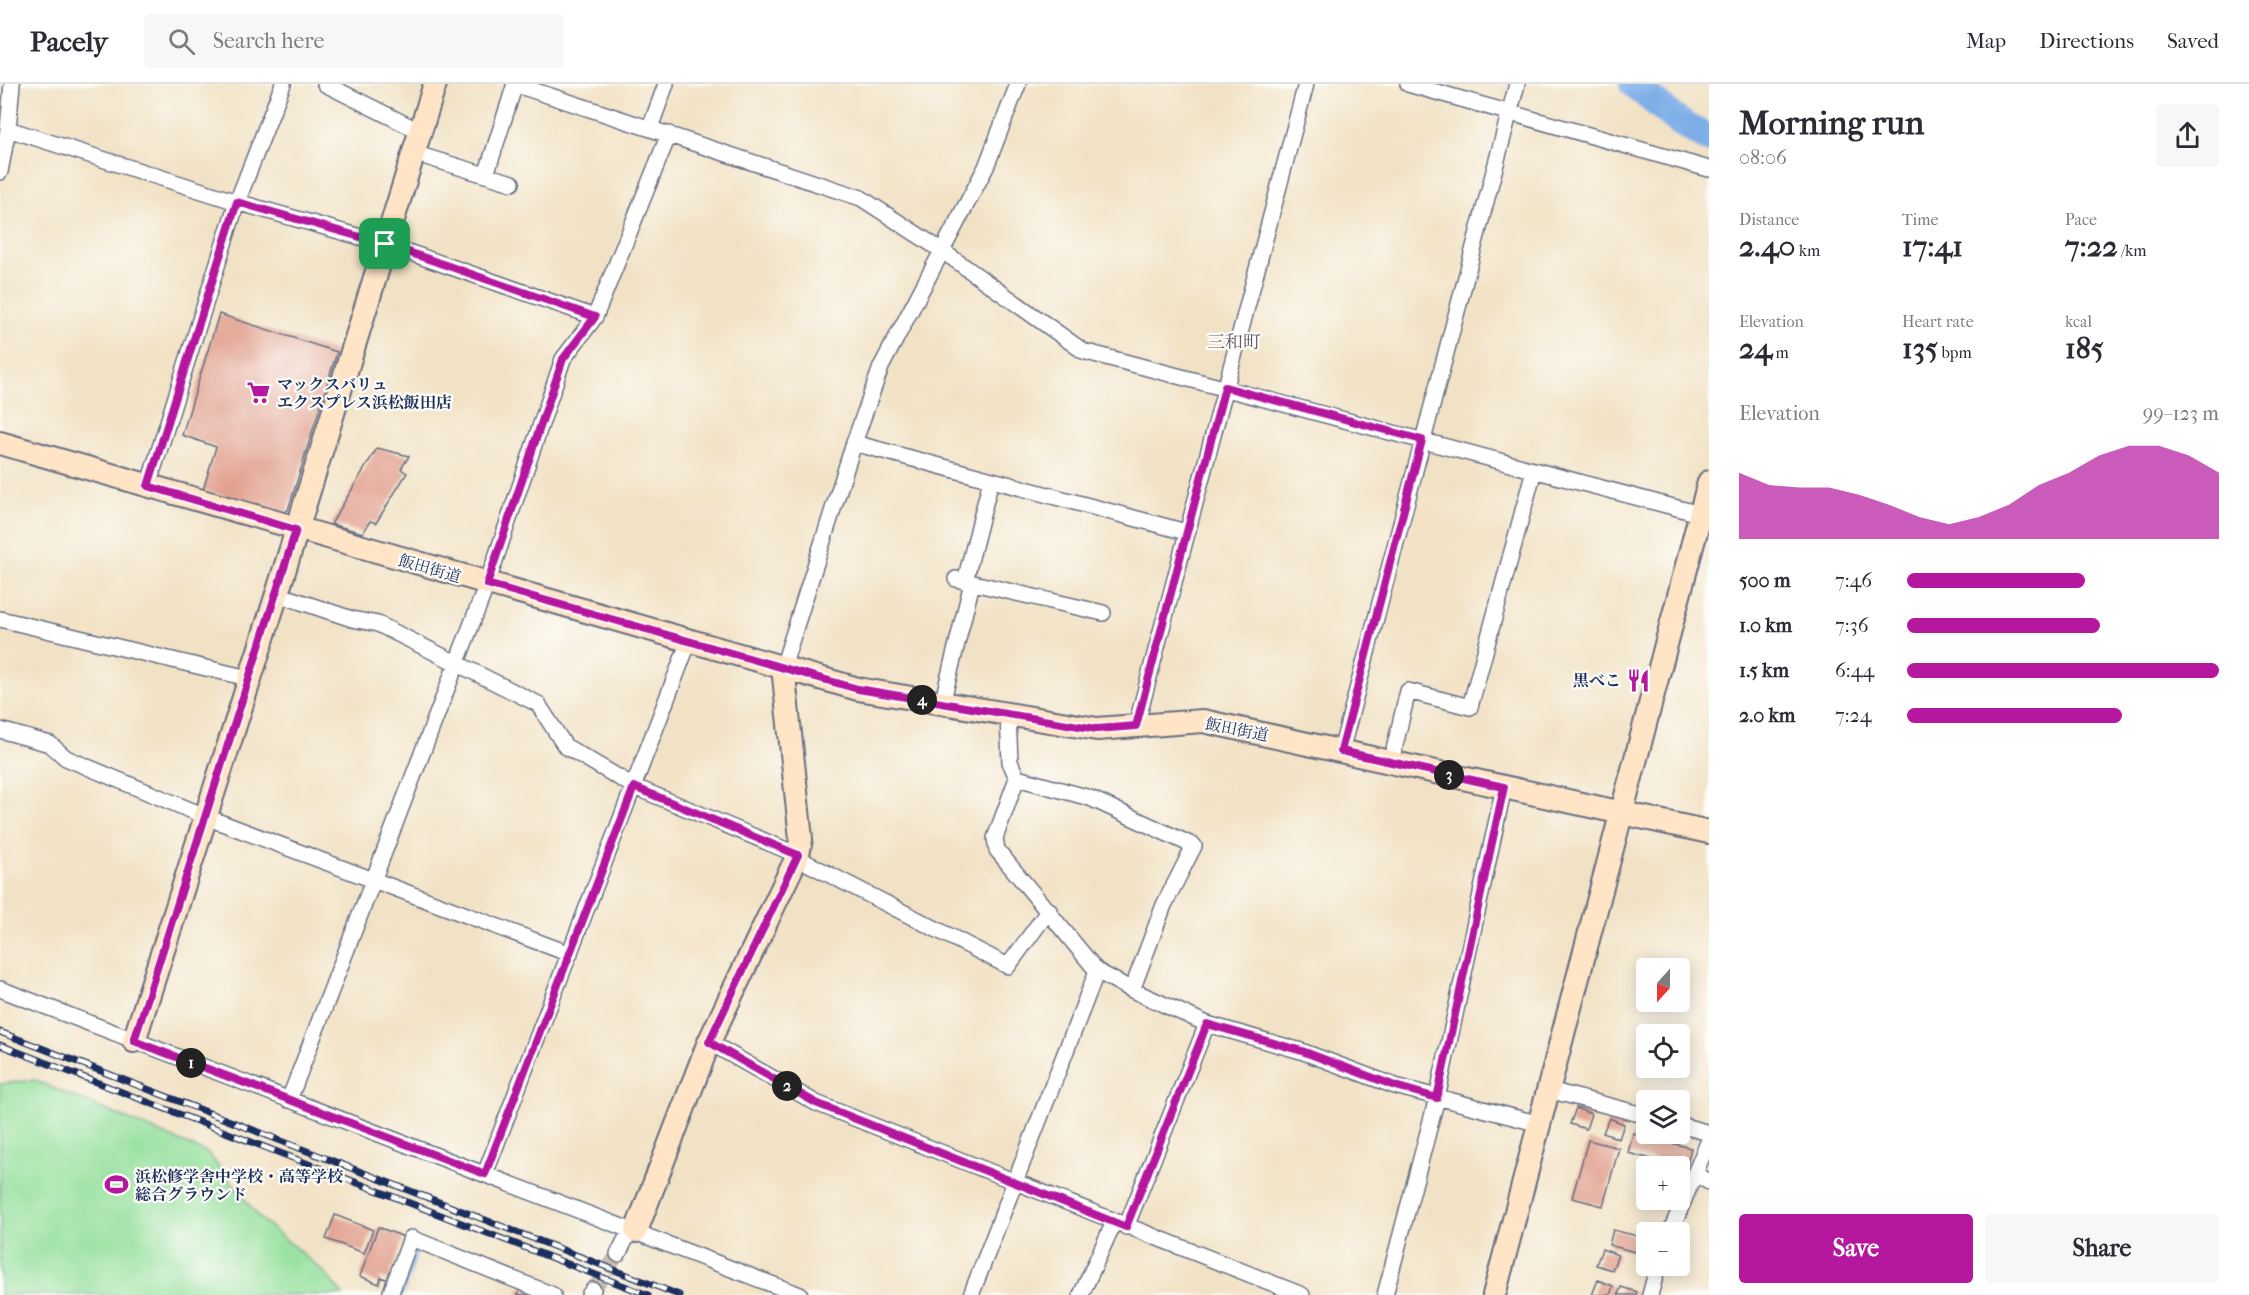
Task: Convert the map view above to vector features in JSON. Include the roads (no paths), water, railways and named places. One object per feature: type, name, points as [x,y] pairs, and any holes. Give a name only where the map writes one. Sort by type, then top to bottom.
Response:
[{"type":"street","points":[[0,172],[8,129],[12,84]]},
{"type":"street","points":[[148,486],[237,202],[283,84]]},
{"type":"street","points":[[325,84],[416,142],[486,175],[512,183]]},
{"type":"street","points":[[134,1041],[248,678],[277,594],[435,84]]},
{"type":"street","points":[[486,175],[514,84],[861,198],[941,250],[1083,351],[1700,514]]},
{"type":"street","points":[[650,128],[666,84]]},
{"type":"street","points":[[618,1254],[633,1230],[709,1042],[798,855],[801,839],[783,667],[854,443],[881,367],[986,167],[1018,84]]},
{"type":"street","points":[[1136,726],[1306,84]]},
{"type":"street","points":[[1341,751],[1517,84]]},
{"type":"street","points":[[1415,85],[1709,169]]},
{"type":"street","points":[[8,129],[237,202],[385,244],[595,317]]},
{"type":"street","points":[[289,1100],[487,584],[563,359],[595,317],[669,134]]},
{"type":"street","name":"飯田街道","points":[[0,443],[296,530],[858,689],[1097,729],[1203,721],[1709,832]]},
{"type":"street","points":[[854,443],[1186,532]]},
{"type":"street","points":[[1391,762],[1408,691],[1470,707],[1534,470]]},
{"type":"street","points":[[942,704],[964,581],[991,480]]},
{"type":"street","points":[[1494,1295],[1709,482]]},
{"type":"street","points":[[964,581],[1103,613]]},
{"type":"street","points":[[277,594],[352,620],[378,624],[538,704],[566,746],[634,787],[798,855],[807,863],[1008,966],[1048,910]]},
{"type":"street","points":[[0,618],[248,678]]},
{"type":"street","points":[[485,1174],[689,641]]},
{"type":"street","points":[[1008,715],[1010,762],[1017,778],[996,838],[997,850],[1097,971],[1132,990],[1207,1024],[1302,1051],[1395,1086],[1540,1124]]},
{"type":"street","points":[[0,730],[50,744],[66,758],[570,954]]},
{"type":"street","points":[[1017,778],[1090,798],[1194,846],[1164,905],[1132,990]]},
{"type":"street","points":[[1385,1295],[1437,1098],[1504,787]]},
{"type":"street","points":[[971,1295],[1097,971]]},
{"type":"street","points":[[0,989],[800,1295]]},
{"type":"street","points":[[1081,1295],[1120,1224],[1207,1024]]},
{"type":"street","points":[[709,1042],[816,1103],[1302,1295]]},
{"type":"street","points":[[1549,1090],[1636,1113]]},
{"type":"street","points":[[1690,1128],[1709,1133]]},
{"type":"street","points":[[1676,1222],[1702,1178],[1709,1140]]},
{"type":"street","points":[[390,1295],[411,1238],[553,1295]]},
{"type":"street","points":[[1650,1295],[1655,1276]]},
{"type":"waterway","points":[[1633,84],[1679,122],[1709,139]]},
{"type":"waterway","points":[[401,1295],[416,1252]]},
{"type":"tunnel","points":[[593,1290],[618,1254]]},
{"type":"railway","points":[[0,1032],[679,1295]]},
{"type":"railway","points":[[0,1045],[648,1295]]},
{"type":"place","name":"マックスバリュ エクスプレス浜松飯田店","points":[[259,393]]},
{"type":"place","name":"黒べこ","points":[[1639,680]]},
{"type":"place","name":"浜松修学舎中学校・高等学校 総合グラウンド","points":[[117,1185]]},
{"type":"district","name":"三和町","points":[[1234,342]]}]
